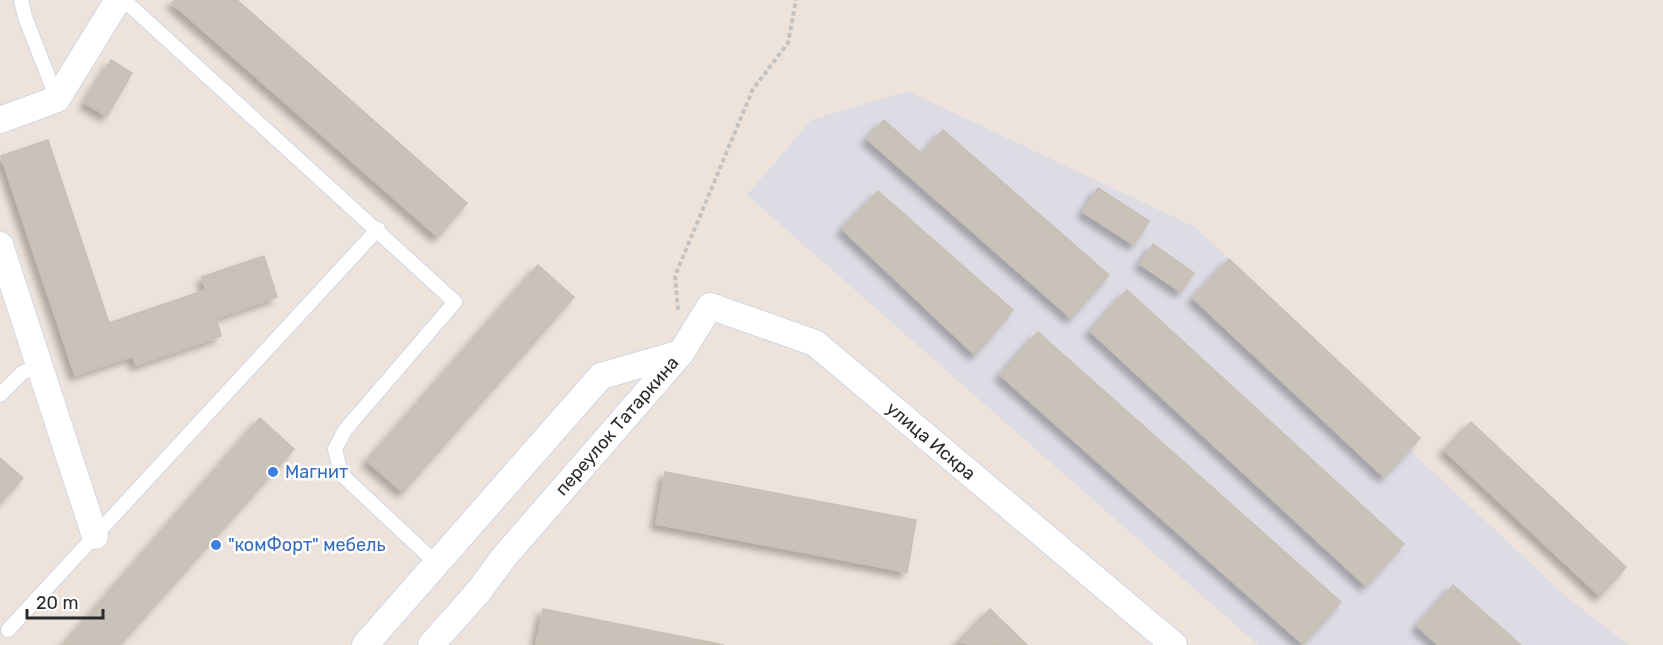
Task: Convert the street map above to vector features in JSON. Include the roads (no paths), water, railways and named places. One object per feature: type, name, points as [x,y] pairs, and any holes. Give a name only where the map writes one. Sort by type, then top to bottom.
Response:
[{"type":"street","points":[[0,120],[57,99],[118,0]]},
{"type":"street","points":[[0,245],[95,536]]},
{"type":"street","name":"улица Искра","points":[[681,353],[710,306],[815,343],[1174,645]]},
{"type":"street","name":"переулок Татаркина","points":[[365,645],[601,376],[681,353]]},
{"type":"street","name":"переулок Татаркина","points":[[431,645],[681,353]]},
{"type":"lane","points":[[21,0],[25,17],[57,99]]},
{"type":"lane","points":[[124,0],[378,229],[455,302],[345,430],[335,449],[341,474],[437,564]]},
{"type":"lane","points":[[8,630],[378,229]]},
{"type":"lane","points":[[0,395],[22,373],[39,365]]},
{"type":"place","name":"Магнит","points":[[273,472]]},
{"type":"place","name":"\"комФорт\" мебель","points":[[216,545]]}]
